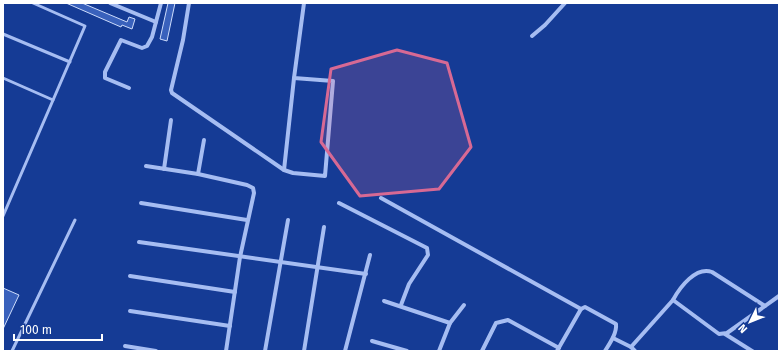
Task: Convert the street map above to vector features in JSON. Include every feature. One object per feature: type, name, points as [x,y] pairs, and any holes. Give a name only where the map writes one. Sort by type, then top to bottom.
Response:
[{"type":"street","points":[[110,3],[156,22]]},
{"type":"street","points":[[129,88],[105,78],[105,72],[119,41],[122,39],[145,48],[152,37],[161,3]]},
{"type":"street","points":[[189,3],[183,40],[171,90],[172,93],[284,170],[293,173],[325,176],[333,81],[294,78]]},
{"type":"street","points":[[284,170],[304,3]]},
{"type":"street","points":[[532,36],[545,25],[564,3]]},
{"type":"street","points":[[164,169],[171,120]]},
{"type":"street","points":[[198,174],[204,140]]},
{"type":"street","points":[[146,166],[198,174],[247,185],[253,188],[254,193],[240,257],[226,351]]},
{"type":"street","points":[[381,198],[581,309]]},
{"type":"street","points":[[339,202],[427,248],[428,255],[409,284],[401,305]]},
{"type":"street","points":[[141,203],[247,220]]},
{"type":"street","points":[[264,351],[288,220]]},
{"type":"street","points":[[304,351],[324,228]]},
{"type":"street","points":[[140,242],[366,274]]},
{"type":"street","points":[[345,351],[370,256]]},
{"type":"street","points":[[631,347],[697,272],[704,270],[712,272],[765,306]]},
{"type":"street","points":[[130,276],[235,292]]},
{"type":"street","points":[[725,334],[779,296]]},
{"type":"street","points":[[673,300],[715,333],[725,334],[752,351]]},
{"type":"street","points":[[384,301],[401,305],[450,323]]},
{"type":"street","points":[[439,351],[450,323],[464,305]]},
{"type":"street","points":[[482,351],[496,323],[508,320],[558,349],[581,309],[587,307],[616,324],[613,338],[605,351]]},
{"type":"street","points":[[130,312],[230,326]]},
{"type":"street","points":[[613,338],[631,347],[635,351]]},
{"type":"street","points":[[372,341],[407,351]]},
{"type":"street","points":[[125,346],[156,351]]},
{"type":"lane","points":[[3,216],[85,26],[33,3]]},
{"type":"lane","points":[[3,34],[70,62]]},
{"type":"lane","points":[[3,78],[53,100]]},
{"type":"lane","points":[[12,351],[75,220]]},
{"type":"highlighted area","points":[[397,50],[447,63],[471,147],[439,189],[360,196],[321,142],[331,69]]},
{"type":"building","points":[[66,3],[82,3],[127,22],[129,17],[135,19],[132,29],[122,25],[121,27]]},
{"type":"building","points":[[168,3],[175,3],[167,41],[160,39]]},
{"type":"building","points":[[3,288],[19,295],[3,329]]}]
